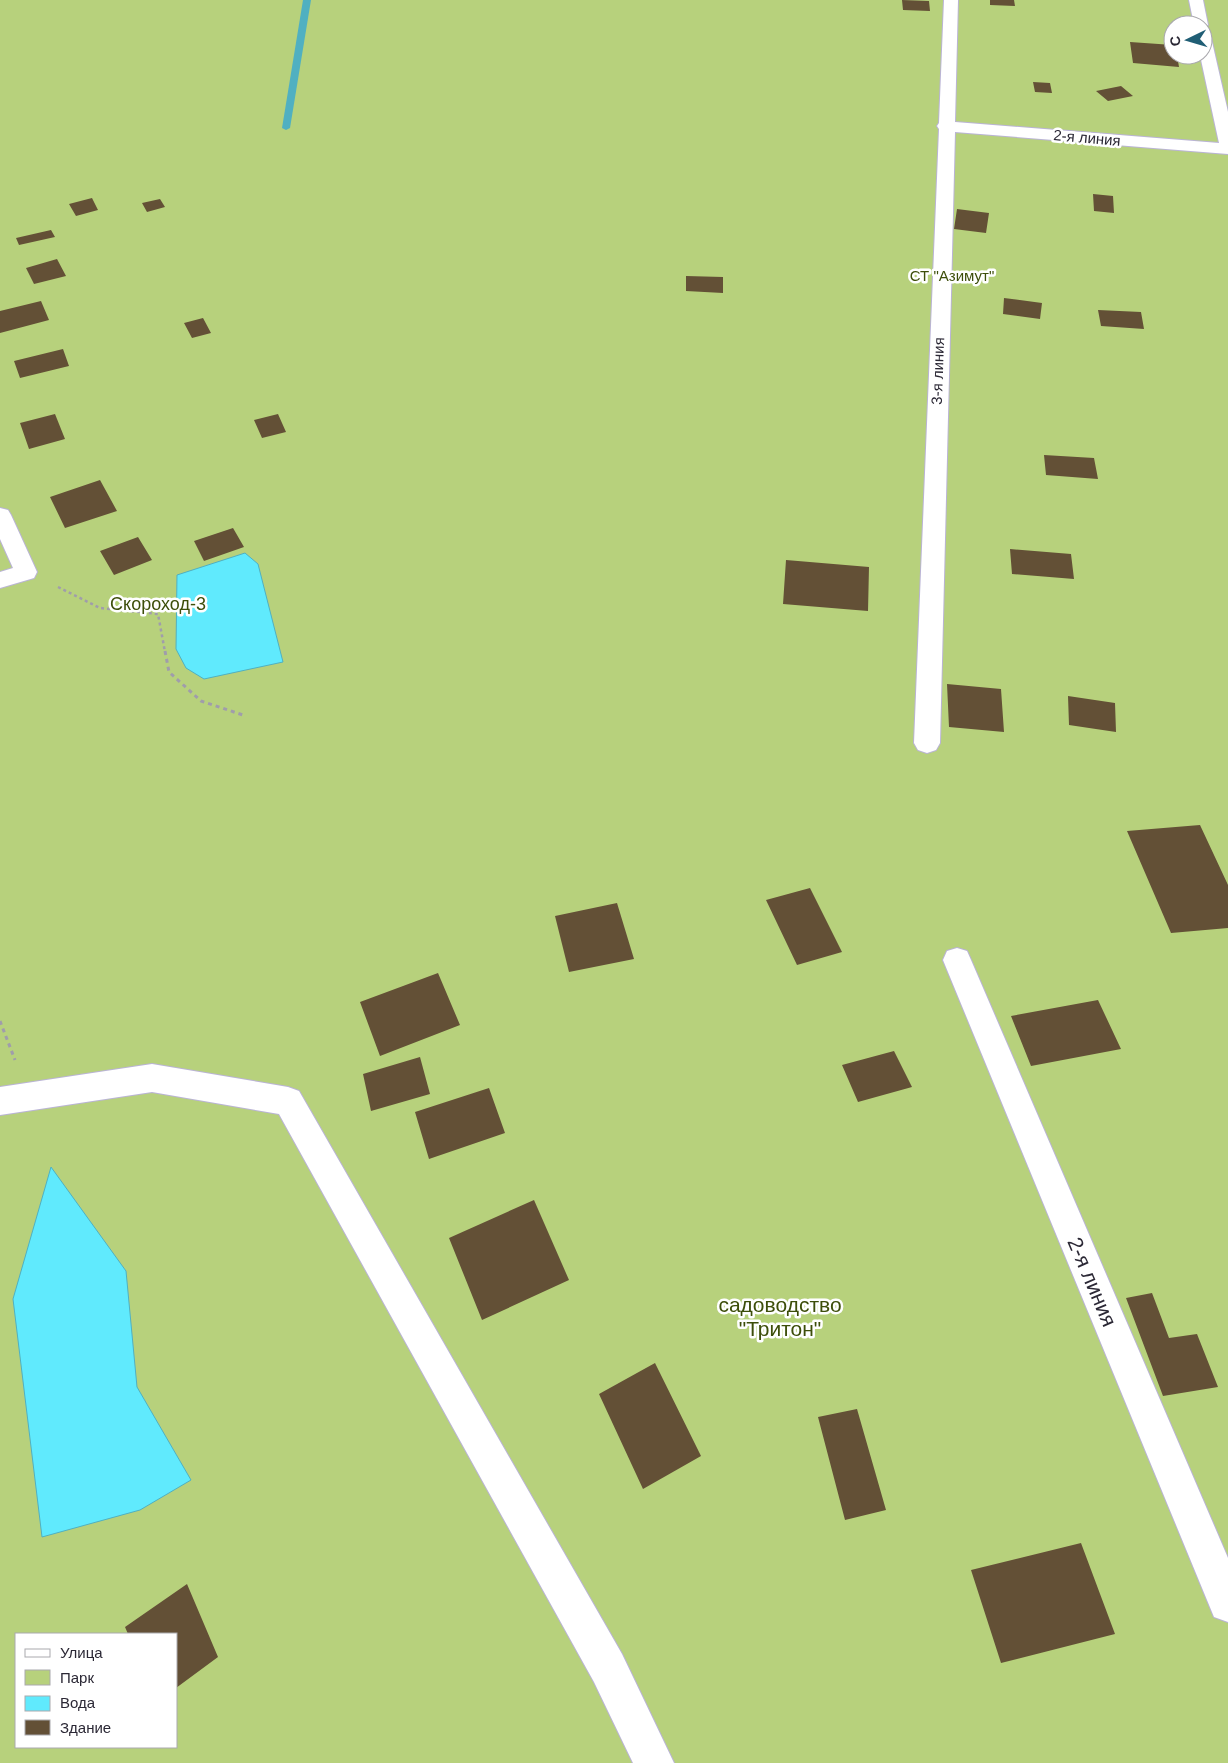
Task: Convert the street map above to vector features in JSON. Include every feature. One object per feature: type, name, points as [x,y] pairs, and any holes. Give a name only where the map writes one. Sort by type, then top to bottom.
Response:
[{"type":"street","name":"3-я линия","points":[[927,743],[951,0]]},
{"type":"street","points":[[1196,0],[1199,15]]},
{"type":"street","points":[[1210,65],[1228,149]]},
{"type":"street","name":"2-я линия","points":[[946,126],[1228,149]]},
{"type":"street","points":[[0,515],[26,572],[0,580]]},
{"type":"street","name":"2-я линия","points":[[956,960],[1228,1603]]},
{"type":"street","points":[[0,1101],[152,1078],[288,1101],[608,1668],[654,1763]]},
{"type":"path","points":[[26,572],[100,608],[158,614],[168,672],[201,701],[246,716]]},
{"type":"green space","points":[[0,0],[1228,0],[1228,1763],[0,1763]]},
{"type":"water","points":[[245,553],[258,564],[283,662],[204,679],[186,668],[176,649],[177,575]]},
{"type":"water","points":[[51,1167],[126,1271],[137,1387],[191,1480],[140,1510],[42,1537],[13,1299]]},
{"type":"building","points":[[902,0],[929,1],[930,11],[903,10]]},
{"type":"building","points":[[990,0],[1014,0],[1015,6],[990,5]]},
{"type":"building","points":[[1130,42],[1163,44],[1163,65],[1179,65],[1179,67],[1133,63]]},
{"type":"building","points":[[1033,82],[1050,83],[1052,93],[1035,92]]},
{"type":"building","points":[[1121,86],[1133,96],[1108,101],[1096,91]]},
{"type":"building","points":[[1093,194],[1113,196],[1114,213],[1094,211]]},
{"type":"building","points":[[92,198],[98,210],[76,216],[69,204]]},
{"type":"building","points":[[160,199],[165,207],[147,212],[142,203]]},
{"type":"building","points":[[957,209],[989,213],[986,233],[954,229]]},
{"type":"building","points":[[51,230],[55,237],[19,245],[16,238]]},
{"type":"building","points":[[57,259],[66,276],[34,284],[26,268]]},
{"type":"building","points":[[686,276],[723,277],[723,293],[686,291]]},
{"type":"building","points":[[1004,298],[1042,303],[1040,319],[1003,314]]},
{"type":"building","points":[[41,301],[49,320],[0,333],[0,311]]},
{"type":"building","points":[[1098,310],[1141,312],[1144,329],[1101,326]]},
{"type":"building","points":[[203,318],[211,333],[192,338],[184,323]]},
{"type":"building","points":[[63,349],[69,366],[20,378],[14,361]]},
{"type":"building","points":[[55,414],[65,439],[29,449],[20,423]]},
{"type":"building","points":[[278,414],[286,432],[262,438],[254,420]]},
{"type":"building","points":[[1044,455],[1094,458],[1098,479],[1046,475]]},
{"type":"building","points":[[100,480],[117,511],[65,528],[50,497]]},
{"type":"building","points":[[233,528],[244,547],[204,561],[194,541]]},
{"type":"building","points":[[138,537],[152,560],[114,575],[100,551]]},
{"type":"building","points":[[1010,549],[1071,554],[1074,579],[1012,574]]},
{"type":"building","points":[[786,560],[869,567],[868,611],[783,604]]},
{"type":"building","points":[[947,684],[1001,689],[1004,732],[949,727]]},
{"type":"building","points":[[1068,696],[1115,703],[1116,732],[1069,725]]},
{"type":"building","points":[[1200,825],[1228,885],[1228,928],[1171,933],[1127,831]]},
{"type":"building","points":[[810,888],[842,952],[797,965],[766,900]]},
{"type":"building","points":[[617,903],[634,959],[569,972],[555,916]]},
{"type":"building","points":[[438,973],[460,1025],[380,1056],[360,1002]]},
{"type":"building","points":[[1098,1000],[1121,1049],[1031,1066],[1011,1016]]},
{"type":"building","points":[[894,1051],[912,1087],[858,1102],[842,1065]]},
{"type":"building","points":[[420,1057],[430,1094],[371,1111],[363,1074]]},
{"type":"building","points":[[489,1088],[505,1133],[429,1159],[415,1112]]},
{"type":"building","points":[[534,1200],[569,1280],[482,1320],[449,1238]]},
{"type":"building","points":[[1152,1293],[1169,1338],[1197,1334],[1218,1387],[1163,1396],[1126,1298]]},
{"type":"building","points":[[655,1363],[701,1456],[643,1489],[599,1394]]},
{"type":"building","points":[[857,1409],[886,1510],[845,1520],[818,1417]]},
{"type":"building","points":[[1081,1543],[1115,1634],[1001,1663],[971,1570]]},
{"type":"building","points":[[187,1584],[218,1657],[178,1687],[178,1633],[128,1633],[125,1627]]},
{"type":"waterway","points":[[286,128],[307,0]]},
{"type":"park label","name":"СТ \"Азимут\"","points":[[952,276]]},
{"type":"park label","name":"Скороход-3","points":[[158,604]]},
{"type":"park label","name":"садоводство \"Тритон\"","points":[[780,1317]]}]
